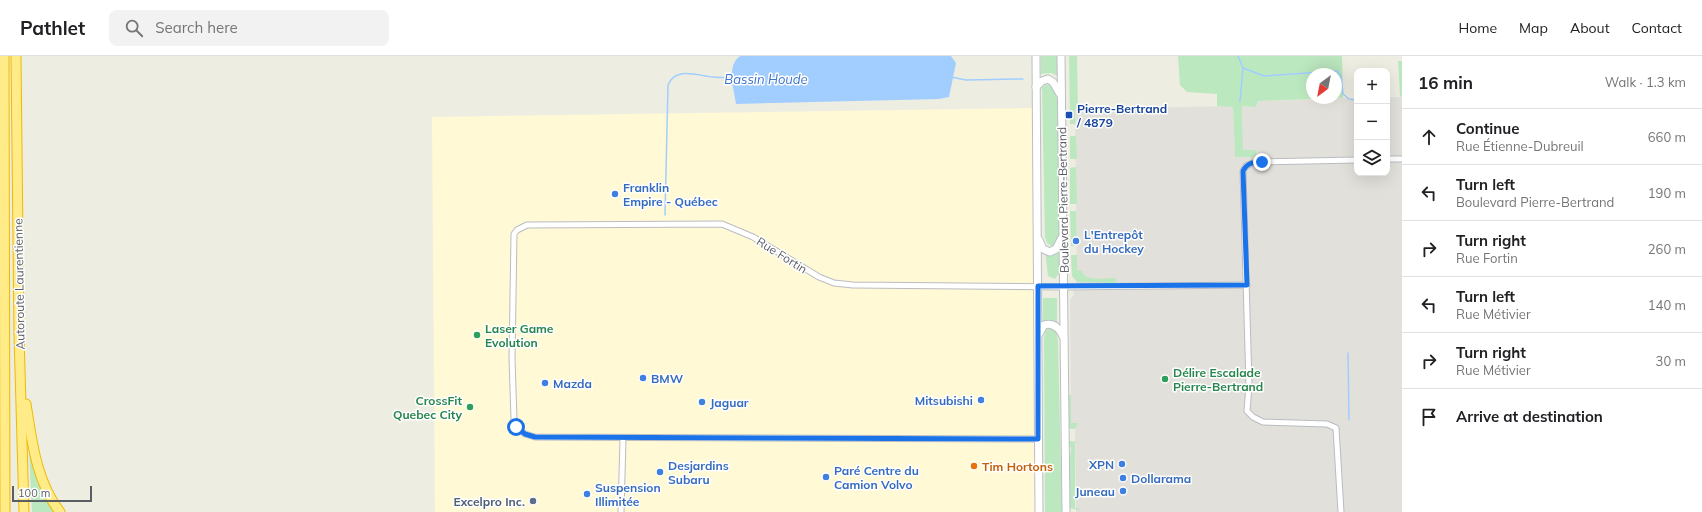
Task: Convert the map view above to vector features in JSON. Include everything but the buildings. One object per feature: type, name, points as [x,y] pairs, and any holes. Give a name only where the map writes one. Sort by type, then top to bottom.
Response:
[{"type":"highway","name":"Autoroute Laurentienne","points":[[4,56],[5,512]]},
{"type":"highway","name":"Autoroute Laurentienne","points":[[16,56],[20,364],[25,512]]},
{"type":"highway","points":[[20,364],[37,465],[42,480],[60,512]]},
{"type":"highway","points":[[0,404],[5,381]]},
{"type":"main road","points":[[1036,56],[1039,512]]},
{"type":"main road","name":"Boulevard Pierre-Bertrand","points":[[1061,56],[1066,512]]},
{"type":"main road","points":[[1036,87],[1042,81],[1050,80],[1056,86],[1061,96]]},
{"type":"main road","points":[[1038,236],[1043,249],[1050,252],[1056,249],[1062,235]]},
{"type":"main road","points":[[1038,337],[1044,325],[1050,324],[1056,326],[1064,338]]},
{"type":"street","points":[[1390,159],[1402,159]]},
{"type":"street","points":[[1341,512],[1336,428],[1327,424],[1263,422],[1252,417],[1248,411],[1247,285],[1243,171],[1246,166],[1255,162],[1354,160]]},
{"type":"street","name":"Rue Fortin","points":[[623,439],[535,437],[525,434],[516,427],[512,359],[514,234],[517,230],[527,225],[722,224],[753,236],[819,277],[834,283],[927,286],[1064,287],[1247,285]]},
{"type":"street","points":[[621,512],[623,439],[1038,439]]},
{"type":"shaded area","points":[[1390,97],[1402,97],[1402,512],[1076,512],[1075,423],[1071,423],[1070,300],[1074,295],[1073,292],[1077,282],[1075,109],[1233,106],[1235,157],[1256,157],[1243,150],[1242,106],[1256,107],[1258,101],[1306,100],[1306,104],[1342,104],[1342,98],[1354,98],[1354,176],[1390,176]]},
{"type":"shaded area","points":[[1032,108],[1036,512],[435,512],[432,117]]},
{"type":"green space","points":[[1041,56],[1058,56],[1058,76],[1051,73],[1041,74]]},
{"type":"green space","points":[[1069,56],[1077,56],[1078,109],[1075,109],[1075,124],[1070,124]]},
{"type":"green space","points":[[1178,56],[1342,56],[1343,98],[1342,68],[1306,68],[1306,99],[1258,101],[1256,107],[1242,106],[1243,150],[1256,150],[1256,157],[1235,157],[1233,107],[1217,106],[1217,94],[1187,92],[1180,85]]},
{"type":"green space","points":[[1398,61],[1402,61],[1402,97],[1400,96]]},
{"type":"green space","points":[[1049,84],[1056,90],[1059,121],[1059,238],[1053,247],[1047,243],[1045,237],[1042,88]]},
{"type":"green space","points":[[1070,136],[1076,136],[1077,159],[1070,159]]},
{"type":"green space","points":[[1076,167],[1077,204],[1070,204],[1070,168]]},
{"type":"green space","points":[[1070,211],[1076,211],[1077,246],[1071,246]]},
{"type":"green space","points":[[1045,250],[1055,254],[1060,251],[1060,272],[1055,279],[1048,276]]},
{"type":"green space","points":[[1071,255],[1077,255],[1077,270],[1082,271],[1087,277],[1096,279],[1115,278],[1115,283],[1077,282],[1072,276]]},
{"type":"green space","points":[[1043,298],[1057,298],[1057,322],[1043,322]]},
{"type":"green space","points":[[1052,328],[1057,335],[1058,341],[1062,512],[1045,512],[1044,338],[1046,330]]},
{"type":"green space","points":[[1068,395],[1071,395],[1071,423],[1078,423],[1075,429],[1071,429],[1068,426]]},
{"type":"green space","points":[[1070,441],[1079,442],[1075,443],[1075,508],[1079,508],[1079,510],[1069,508],[1069,468],[1071,448],[1068,443]]},
{"type":"green space","points":[[29,450],[31,450],[57,512],[32,512]]},
{"type":"water","name":"Bassin Houde","points":[[740,56],[951,56],[956,63],[949,97],[939,99],[736,104],[732,72],[736,60]]},
{"type":"waterway","points":[[1238,56],[1243,68],[1264,76],[1337,71],[1341,76],[1343,94],[1349,99],[1355,100],[1356,104]]},
{"type":"waterway","points":[[1240,101],[1243,68]]},
{"type":"waterway","points":[[665,215],[668,85],[672,79],[682,74],[732,77]]},
{"type":"waterway","points":[[951,77],[966,80],[1023,79]]},
{"type":"waterway","points":[[1348,353],[1349,420]]},
{"type":"place","name":"Pierre-Bertrand / 4879","points":[[1069,115]]},
{"type":"place","name":"Franklin Empire - Québec","points":[[615,194]]},
{"type":"place","name":"L'Entrepôt du Hockey","points":[[1076,241]]},
{"type":"place","name":"Laser Game Evolution","points":[[477,335]]},
{"type":"place","name":"BMW","points":[[643,378]]},
{"type":"place","name":"Délire Escalade Pierre-Bertrand","points":[[1165,379]]},
{"type":"place","name":"Mazda","points":[[545,383]]},
{"type":"place","name":"Mitsubishi","points":[[981,400]]},
{"type":"place","name":"Jaguar","points":[[702,402]]},
{"type":"place","name":"CrossFit Quebec City","points":[[470,407]]},
{"type":"place","name":"XPN","points":[[1122,464]]},
{"type":"place","name":"Tim Hortons","points":[[974,466]]},
{"type":"place","name":"Desjardins Subaru","points":[[660,472]]},
{"type":"place","name":"Paré Centre du Camion Volvo","points":[[826,477]]},
{"type":"place","name":"Dollarama","points":[[1123,478]]},
{"type":"place","name":"Juneau","points":[[1123,491]]},
{"type":"place","name":"Suspension Illimitée","points":[[587,494]]},
{"type":"place","name":"Excelpro Inc.","points":[[533,501]]},
{"type":"route","points":[[516,427],[525,434],[535,437],[623,439],[1038,439],[1038,286],[1247,285],[1243,171],[1250,163],[1262,162]]}]
